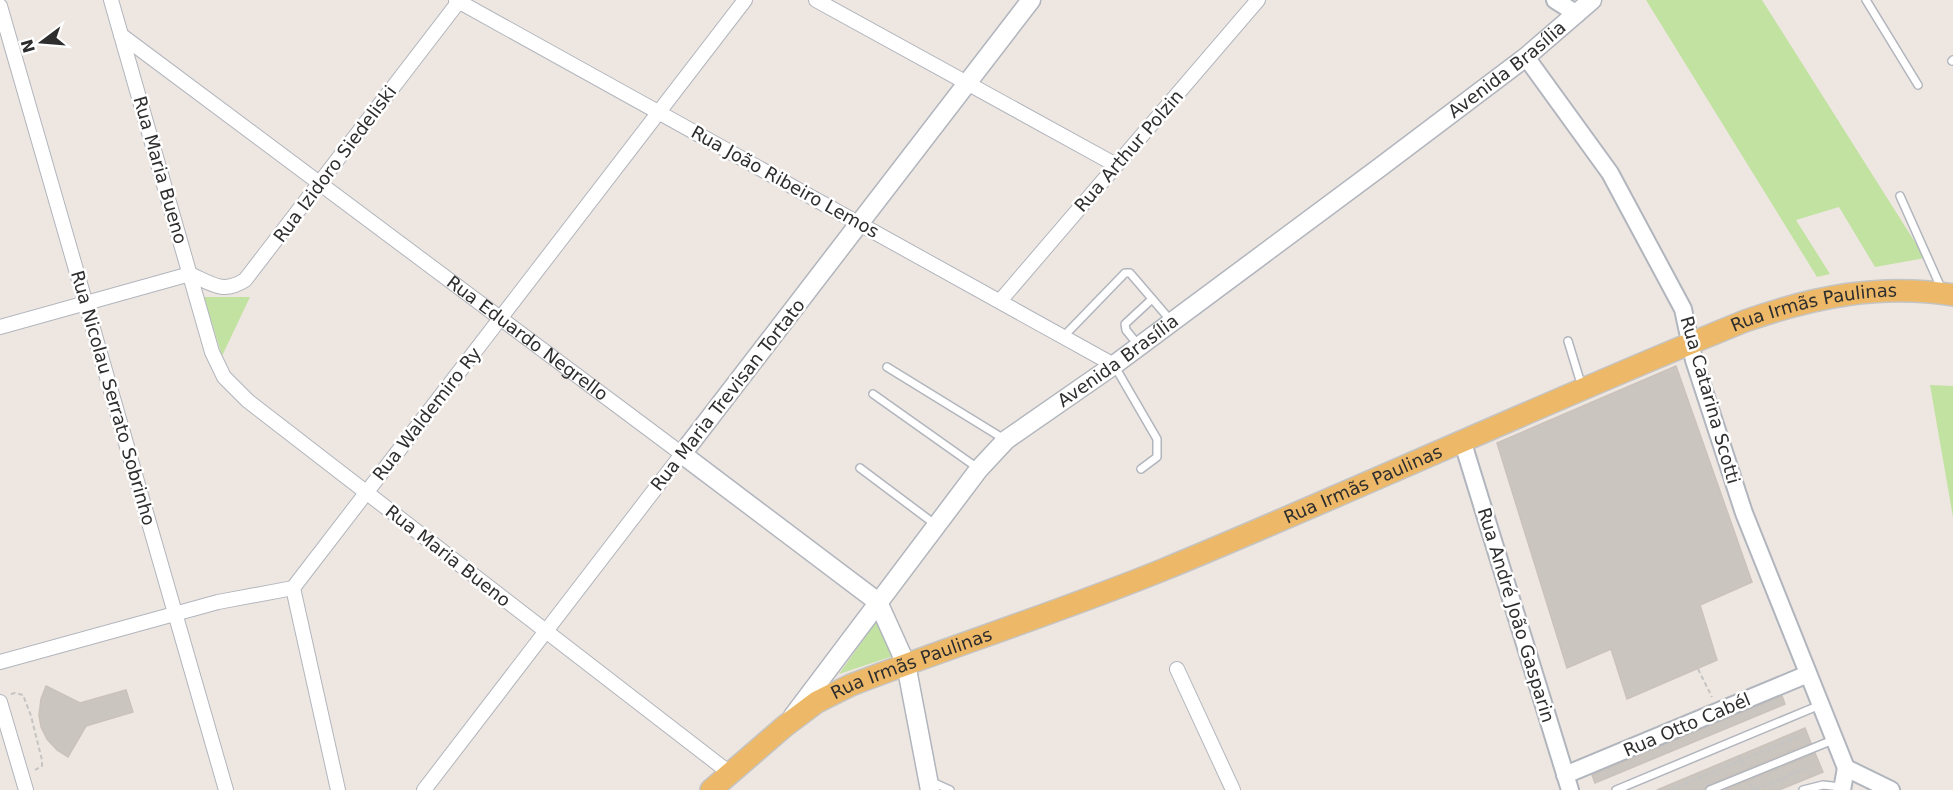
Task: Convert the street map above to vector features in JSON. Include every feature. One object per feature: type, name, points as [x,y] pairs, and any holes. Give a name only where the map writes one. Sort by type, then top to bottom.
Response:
[{"type":"main road","name":"Rua Maria Trevisan Tortato","points":[[682,454],[1030,0]]},
{"type":"main road","name":"Avenida Brasília","points":[[711,790],[785,726],[979,469],[1006,440],[1172,322],[1526,57],[1592,0]]},
{"type":"main road","name":"Rua Irmãs Paulinas","points":[[785,726],[817,702],[833,694],[906,664],[1129,583],[1691,343],[1777,310],[1815,300],[1880,290],[1912,290],[1948,294]]},
{"type":"main road","name":"Rua Eduardo Negrello","points":[[682,454],[878,602],[906,664],[929,785]]},
{"type":"street","name":"Rua Maria Bueno","points":[[111,0],[212,352],[224,377],[248,401],[731,774]]},
{"type":"street","name":"Rua Waldemiro Ry","points":[[293,588],[745,0]]},
{"type":"street","points":[[816,0],[1116,165]]},
{"type":"street","name":"Rua Arthur Polzin","points":[[1000,301],[1258,0]]},
{"type":"street","points":[[1555,0],[1577,14]]},
{"type":"street","name":"Rua João Ribeiro Lemos","points":[[458,1],[1114,364]]},
{"type":"street","name":"Rua Izidoro Siedeliski","points":[[190,274],[226,288],[236,286],[245,280],[458,1]]},
{"type":"street","name":"Rua Nicolau Serrato Sobrinho","points":[[0,6],[226,790]]},
{"type":"street","name":"Rua Eduardo Negrello","points":[[121,35],[682,454]]},
{"type":"street","name":"Rua Catarina Scotti","points":[[1526,57],[1610,173],[1683,309],[1694,360],[1744,513],[1846,768]]},
{"type":"street","points":[[0,327],[190,274]]},
{"type":"street","name":"Rua André João Gasparin","points":[[1462,440],[1567,782]]},
{"type":"street","name":"Rua Maria Trevisan Tortato","points":[[424,790],[682,454]]},
{"type":"street","points":[[0,662],[218,602],[293,588],[338,790]]},
{"type":"street","points":[[1177,669],[1233,790]]},
{"type":"street","name":"Rua Otto Cabél","points":[[1567,782],[1808,674]]},
{"type":"street","points":[[4,698],[26,790]]},
{"type":"street","points":[[1845,789],[1846,768],[1891,790]]},
{"type":"lane","points":[[1866,0],[1917,85]]},
{"type":"lane","points":[[1900,196],[1948,294]]},
{"type":"lane","points":[[1064,336],[1125,273],[1130,273],[1172,322]]},
{"type":"lane","points":[[1139,346],[1126,330],[1125,324],[1152,299]]},
{"type":"lane","points":[[1568,341],[1582,389]]},
{"type":"lane","points":[[1114,364],[1157,439],[1156,457],[1141,469]]},
{"type":"lane","points":[[887,367],[1006,440]]},
{"type":"lane","points":[[873,394],[979,469]]},
{"type":"lane","points":[[860,468],[936,525]]},
{"type":"lane","points":[[1616,790],[1820,705]]},
{"type":"lane","points":[[1710,790],[1835,740]]},
{"type":"lane","points":[[929,785],[950,790]]},
{"type":"lane","points":[[1803,790],[1823,785],[1845,789]]},
{"type":"path","points":[[1698,669],[1713,699]]},
{"type":"path","points":[[4,698],[19,694],[25,699],[42,760],[39,769],[21,774]]},
{"type":"path","points":[[1670,790],[1802,735]]},
{"type":"path","points":[[1739,756],[1743,765]]},
{"type":"path","points":[[1755,790],[1809,767]]},
{"type":"green space","points":[[1646,0],[1762,0],[1925,258],[1875,267],[1839,207],[1796,220],[1830,274],[1817,277]]},
{"type":"green space","points":[[204,297],[250,297],[222,356]]},
{"type":"green space","points":[[1930,385],[1953,386],[1953,517]]},
{"type":"green space","points":[[876,622],[893,656],[839,674]]},
{"type":"building","points":[[1676,366],[1752,582],[1700,605],[1717,660],[1627,699],[1611,649],[1567,668],[1497,443]]},
{"type":"building","points":[[46,686],[80,703],[126,690],[133,712],[86,726],[68,757],[57,750],[47,739],[41,727],[39,715],[41,699]]},
{"type":"building","points":[[1782,696],[1785,704],[1595,783],[1592,775]]},
{"type":"building","points":[[1805,728],[1811,743],[1708,785],[1704,790],[1657,790]]},
{"type":"building","points":[[1815,753],[1823,772],[1779,790],[1725,790]]}]
